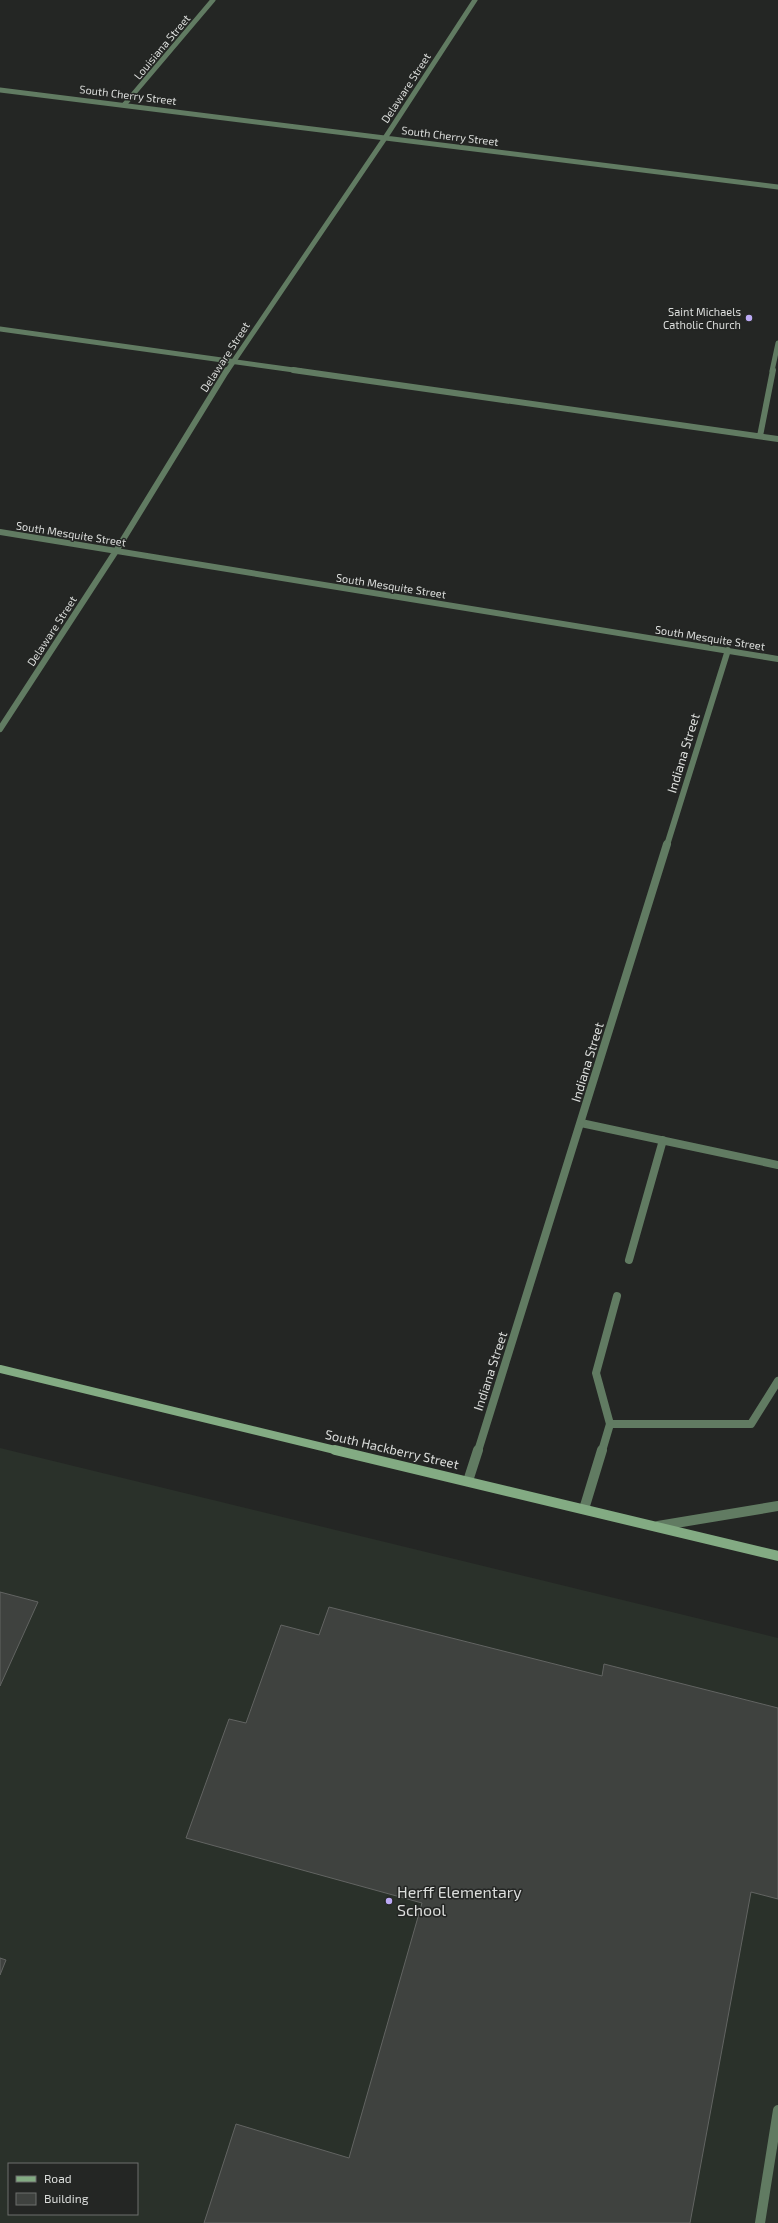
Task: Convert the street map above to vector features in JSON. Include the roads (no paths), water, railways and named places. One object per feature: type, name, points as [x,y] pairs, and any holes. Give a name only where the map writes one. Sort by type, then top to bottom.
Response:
[{"type":"main road","name":"South Hackberry Street","points":[[0,1369],[778,1556]]},
{"type":"street","name":"Louisiana Street","points":[[124,105],[213,0]]},
{"type":"street","name":"Delaware Street","points":[[0,729],[116,551],[233,361],[385,138],[475,0]]},
{"type":"street","name":"South Cherry Street","points":[[0,90],[778,187]]},
{"type":"street","points":[[0,329],[778,438]]},
{"type":"street","points":[[760,436],[778,343]]},
{"type":"street","name":"South Mesquite Street","points":[[0,532],[778,659]]},
{"type":"street","name":"Indiana Street","points":[[468,1481],[728,650]]},
{"type":"street","points":[[581,1123],[778,1165]]},
{"type":"street","points":[[629,1260],[663,1140]]},
{"type":"street","points":[[584,1509],[610,1424],[596,1374],[617,1296]]},
{"type":"street","points":[[610,1424],[751,1424],[778,1381]]},
{"type":"street","points":[[655,1526],[778,1506]]},
{"type":"street","points":[[760,2223],[778,2110]]},
{"type":"place","name":"Saint Michaels Catholic Church","points":[[749,318]]},
{"type":"place","name":"Herff Elementary School","points":[[389,1901]]}]
